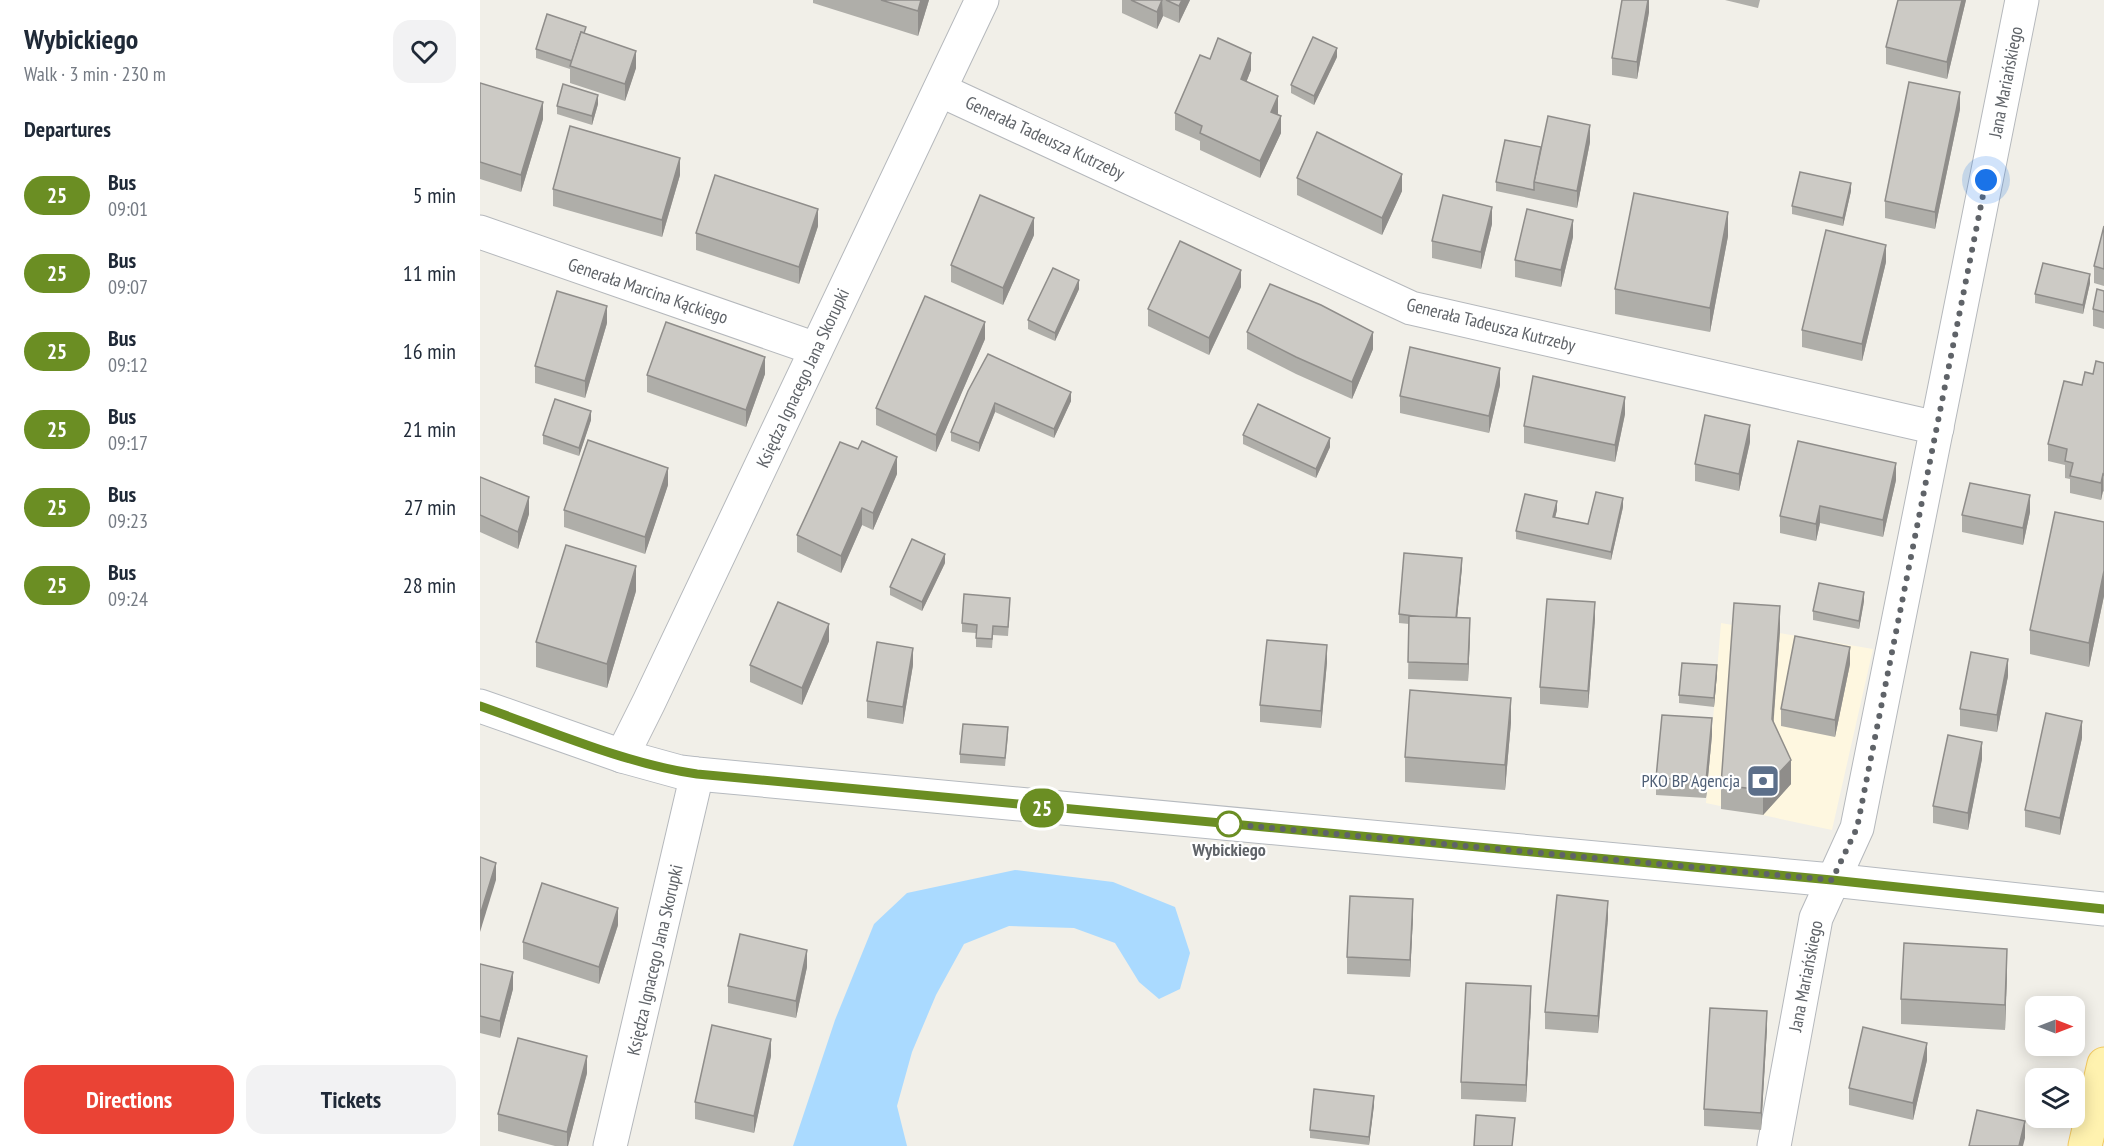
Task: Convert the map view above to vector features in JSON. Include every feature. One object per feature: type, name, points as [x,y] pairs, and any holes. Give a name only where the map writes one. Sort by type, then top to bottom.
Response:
[{"type":"main road","points":[[2085,1146],[2104,1064]]},
{"type":"street","name":"Księdza Ignacego Jana Skorupki","points":[[622,756],[982,0]]},
{"type":"street","name":"Jana Mariańskiego","points":[[1774,1146],[1816,918],[1857,828],[2022,0]]},
{"type":"street","name":"Generała Tadeusza Kutrzeby","points":[[940,90],[1411,308],[1937,428]]},
{"type":"street","name":"Generała Marcina Kąckiego","points":[[480,232],[816,350]]},
{"type":"street","points":[[480,706],[622,756],[680,772],[1832,880],[2104,909]]},
{"type":"street","name":"Księdza Ignacego Jana Skorupki","points":[[610,1146],[697,774]]},
{"type":"shaded area","points":[[1721,623],[1873,649],[1832,830],[1706,803]]},
{"type":"water","points":[[1015,870],[1113,882],[1175,907],[1190,953],[1180,989],[1159,999],[1139,982],[1115,943],[1074,928],[1009,926],[964,944],[936,995],[912,1052],[897,1106],[907,1146],[793,1146],[835,1020],[874,924],[907,893]]},
{"type":"building","points":[[881,0],[921,0],[918,11]]},
{"type":"building","points":[[1131,0],[1162,0],[1157,12]]},
{"type":"building","points":[[1166,0],[1182,0],[1179,6]]},
{"type":"building","points":[[1622,0],[1648,0],[1637,62],[1612,58]]},
{"type":"building","points":[[1898,0],[1962,0],[1947,62],[1886,47]]},
{"type":"building","points":[[547,14],[586,27],[584,33],[581,32],[572,61],[536,49]]},
{"type":"building","points":[[581,32],[636,51],[625,84],[570,66]]},
{"type":"building","points":[[1313,37],[1337,48],[1314,96],[1291,85]]},
{"type":"building","points":[[1218,38],[1251,53],[1241,79],[1278,96],[1271,112],[1281,116],[1260,161],[1200,133],[1202,126],[1175,113],[1200,55],[1210,59]]},
{"type":"building","points":[[1909,82],[1960,92],[1935,212],[1885,201]]},
{"type":"building","points":[[480,83],[543,102],[521,175],[480,162]]},
{"type":"building","points":[[563,84],[598,95],[592,116],[557,106]]},
{"type":"building","points":[[1548,116],[1590,125],[1577,191],[1534,182]]},
{"type":"building","points":[[570,126],[680,158],[662,220],[553,189]]},
{"type":"building","points":[[1317,132],[1402,174],[1382,218],[1297,178]]},
{"type":"building","points":[[1505,140],[1541,147],[1534,190],[1496,182]]},
{"type":"building","points":[[1800,172],[1851,183],[1843,218],[1792,206]]},
{"type":"building","points":[[715,175],[818,209],[799,267],[696,233]]},
{"type":"building","points":[[1634,193],[1728,212],[1710,308],[1615,289]]},
{"type":"building","points":[[980,195],[1034,218],[1003,288],[951,265]]},
{"type":"building","points":[[1443,195],[1492,207],[1481,252],[1432,241]]},
{"type":"building","points":[[1527,209],[1573,220],[1561,270],[1515,260]]},
{"type":"building","points":[[2104,226],[2104,269],[2094,266]]},
{"type":"building","points":[[1826,230],[1886,245],[1862,344],[1802,330]]},
{"type":"building","points":[[1180,241],[1241,270],[1209,338],[1148,309]]},
{"type":"building","points":[[2043,263],[2090,274],[2083,305],[2035,294]]},
{"type":"building","points":[[1053,268],[1079,280],[1055,333],[1028,320]]},
{"type":"building","points":[[1270,284],[1321,305],[1373,332],[1352,382],[1247,332]]},
{"type":"building","points":[[2097,289],[2104,291],[2104,312],[2093,309]]},
{"type":"building","points":[[557,291],[607,306],[585,381],[535,366]]},
{"type":"building","points":[[925,296],[985,322],[936,435],[876,408]]},
{"type":"building","points":[[666,322],[765,357],[746,410],[647,375]]},
{"type":"building","points":[[1410,347],[1500,368],[1489,416],[1400,396]]},
{"type":"building","points":[[988,354],[1071,392],[1054,429],[995,403],[979,443],[951,432],[968,391]]},
{"type":"building","points":[[2096,361],[2104,363],[2104,475],[2101,483],[2070,476],[2073,463],[2065,461],[2067,449],[2048,444],[2064,381],[2082,385],[2085,372],[2093,374]]},
{"type":"building","points":[[1533,376],[1625,397],[1615,445],[1524,426]]},
{"type":"building","points":[[555,399],[591,411],[579,448],[543,435]]},
{"type":"building","points":[[1258,404],[1330,438],[1316,469],[1243,435]]},
{"type":"building","points":[[1705,415],[1750,425],[1739,474],[1695,464]]},
{"type":"building","points":[[588,440],[668,468],[645,537],[564,510]]},
{"type":"building","points":[[862,441],[897,457],[873,513],[862,508],[841,556],[797,535],[840,442],[858,449]]},
{"type":"building","points":[[1798,441],[1896,463],[1883,520],[1820,506],[1816,524],[1780,516]]},
{"type":"building","points":[[480,477],[529,497],[518,532],[480,515]]},
{"type":"building","points":[[1970,483],[2030,495],[2023,528],[1962,515]]},
{"type":"building","points":[[1596,492],[1623,498],[1611,552],[1516,531],[1525,494],[1557,501],[1553,517],[1588,524]]},
{"type":"building","points":[[2055,512],[2104,522],[2104,571],[2089,643],[2030,630]]},
{"type":"building","points":[[912,539],[945,554],[922,602],[890,587]]},
{"type":"building","points":[[566,545],[636,566],[607,664],[536,642]]},
{"type":"building","points":[[1404,553],[1462,558],[1456,618],[1399,614]]},
{"type":"building","points":[[1819,583],[1864,592],[1859,621],[1813,611]]},
{"type":"building","points":[[964,594],[1010,598],[1008,627],[993,626],[992,639],[976,638],[977,625],[962,623]]},
{"type":"building","points":[[1547,599],[1595,602],[1588,691],[1540,687]]},
{"type":"building","points":[[778,602],[829,624],[802,688],[750,665]]},
{"type":"building","points":[[1734,603],[1780,606],[1772,719],[1791,760],[1763,790],[1721,785]]},
{"type":"building","points":[[1409,616],[1470,618],[1468,664],[1408,662]]},
{"type":"building","points":[[1795,636],[1850,647],[1835,720],[1781,709]]},
{"type":"building","points":[[1267,640],[1327,645],[1321,711],[1260,705]]},
{"type":"building","points":[[877,642],[913,648],[903,707],[867,701]]},
{"type":"building","points":[[1971,652],[2008,659],[1997,715],[1960,709]]},
{"type":"building","points":[[1682,663],[1717,665],[1714,698],[1679,695]]},
{"type":"building","points":[[1410,690],[1511,698],[1505,765],[1405,757]]},
{"type":"building","points":[[2046,713],[2082,721],[2060,818],[2025,810]]},
{"type":"building","points":[[1662,715],[1712,718],[1706,781],[1656,778]]},
{"type":"building","points":[[963,724],[1008,727],[1005,758],[960,754]]},
{"type":"building","points":[[1948,735],[1982,742],[1968,813],[1933,806]]},
{"type":"building","points":[[480,857],[496,863],[480,915]]},
{"type":"building","points":[[542,883],[618,908],[599,967],[523,942]]},
{"type":"building","points":[[1557,895],[1608,901],[1598,1016],[1545,1012]]},
{"type":"building","points":[[1350,896],[1413,899],[1410,960],[1347,957]]},
{"type":"building","points":[[740,934],[807,950],[796,1001],[728,986]]},
{"type":"building","points":[[1904,943],[2007,949],[2005,1005],[1901,999]]},
{"type":"building","points":[[480,964],[513,972],[500,1021],[480,1016]]},
{"type":"building","points":[[1466,983],[1531,986],[1526,1085],[1461,1082]]},
{"type":"building","points":[[1710,1008],[1767,1011],[1761,1113],[1704,1109]]},
{"type":"building","points":[[712,1025],[771,1039],[754,1116],[695,1102]]},
{"type":"building","points":[[1863,1027],[1927,1043],[1913,1103],[1849,1088]]},
{"type":"building","points":[[518,1038],[587,1056],[567,1132],[498,1114]]},
{"type":"building","points":[[1314,1089],[1374,1096],[1369,1137],[1310,1130]]},
{"type":"building","points":[[1977,1110],[2025,1121],[2019,1146],[1969,1146]]},
{"type":"building","points":[[1476,1115],[1515,1118],[1512,1146],[1474,1146]]},
{"type":"bus line","name":"25","points":[[480,706],[622,756],[680,772],[1033,807],[1832,880],[2104,909]]},
{"type":"place","name":"PKO BP Agencja","points":[[1763,781]]},
{"type":"place","name":"Wybickiego","points":[[1229,824]]},
{"type":"route","points":[[1229,824],[1832,880],[1857,828],[1986,180]]}]
